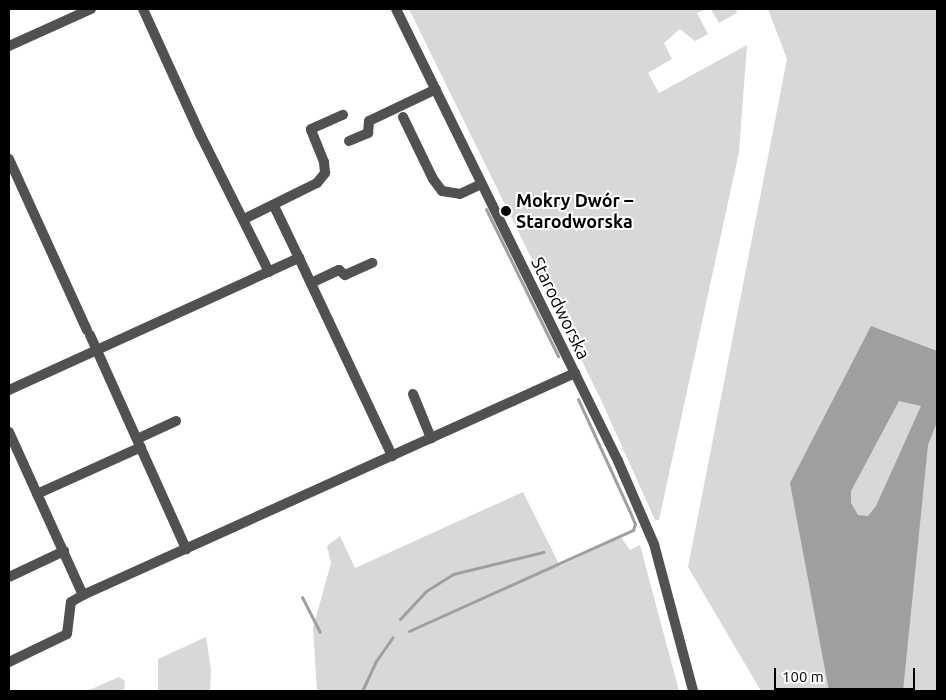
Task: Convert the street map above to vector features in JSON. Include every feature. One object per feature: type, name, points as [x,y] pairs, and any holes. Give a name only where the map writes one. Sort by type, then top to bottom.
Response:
[{"type":"street","points":[[9,46],[91,9]]},
{"type":"street","points":[[143,9],[201,136],[269,272]]},
{"type":"street","name":"Starodworska","points":[[396,9],[575,373],[654,544],[693,691]]},
{"type":"street","points":[[349,142],[368,133],[369,121],[436,89]]},
{"type":"street","points":[[244,219],[274,206],[321,178],[325,173],[324,162],[311,129],[343,115]]},
{"type":"street","points":[[403,117],[433,179],[442,191],[460,194],[481,184]]},
{"type":"street","points":[[9,159],[186,549]]},
{"type":"street","points":[[274,206],[392,456]]},
{"type":"street","points":[[9,390],[299,258]]},
{"type":"street","points":[[311,283],[339,270],[345,275],[372,263]]},
{"type":"street","points":[[9,662],[67,634],[71,602],[83,595],[575,373]]},
{"type":"street","points":[[413,394],[431,438]]},
{"type":"street","points":[[38,494],[139,443],[176,421]]},
{"type":"street","points":[[9,432],[83,595]]},
{"type":"street","points":[[9,578],[64,551]]},
{"type":"shaded area","points":[[409,9],[706,9],[697,13],[708,34],[695,41],[680,29],[664,43],[672,59],[648,73],[659,93],[747,45],[739,152],[659,520],[655,520],[601,400]]},
{"type":"shaded area","points":[[711,9],[736,9],[737,13],[719,23]]},
{"type":"shaded area","points":[[768,9],[937,9],[937,691],[761,691],[688,567],[787,59]]},
{"type":"shaded area","points":[[871,326],[937,351],[937,422],[928,445],[903,691],[829,691],[790,483]],"holes":[[[899,401],[921,406],[876,506],[868,516],[858,515],[851,503],[851,491]]]},
{"type":"shaded area","points":[[523,492],[560,566],[621,537],[630,550],[640,545],[679,691],[317,691],[313,628],[331,563],[327,546],[340,536],[355,568]]},
{"type":"shaded area","points":[[206,637],[211,669],[210,691],[158,691],[158,659]]},
{"type":"shaded area","points":[[119,677],[125,681],[124,691],[87,691]]},
{"type":"waterway","points":[[486,209],[558,356]]},
{"type":"waterway","points":[[409,631],[633,530],[635,524],[578,399]]},
{"type":"waterway","points":[[400,619],[426,591],[453,574],[543,552]]},
{"type":"waterway","points":[[302,597],[320,632]]},
{"type":"waterway","points":[[362,691],[376,661],[393,637]]},
{"type":"place","name":"Mokry Dwór – Starodworska","points":[[506,211]]}]
